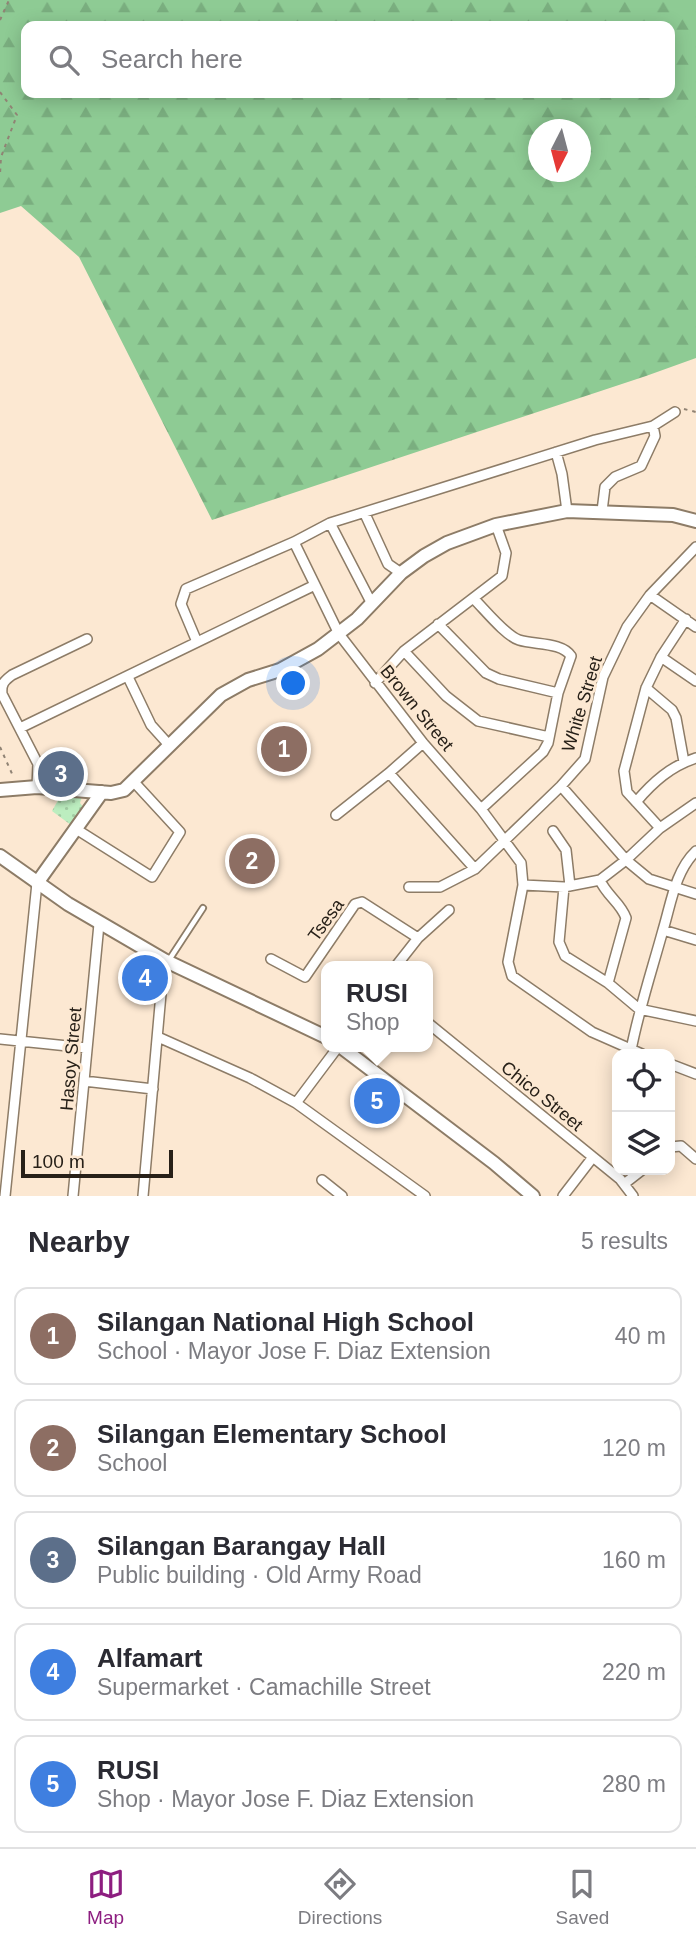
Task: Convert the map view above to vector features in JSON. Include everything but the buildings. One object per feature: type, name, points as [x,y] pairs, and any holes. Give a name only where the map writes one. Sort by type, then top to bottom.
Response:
[{"type":"street","points":[[197,642],[181,604],[186,589],[294,542],[330,523],[617,434],[653,426],[675,412]]},
{"type":"street","points":[[602,510],[605,487],[615,477],[641,466],[655,436],[653,426]]},
{"type":"street","points":[[555,453],[562,474],[567,511]]},
{"type":"street","points":[[0,790],[37,787],[119,792],[134,782],[221,695],[248,680],[298,661],[339,634],[401,573],[447,543],[496,525],[567,511],[602,510],[673,515],[696,521]]},
{"type":"street","points":[[365,514],[388,564],[401,573]]},
{"type":"street","points":[[330,523],[372,604]]},
{"type":"street","points":[[375,683],[404,651],[502,576],[506,553],[496,525]]},
{"type":"street","name":"Brown Street","points":[[294,542],[339,634],[423,743],[505,839],[521,863],[523,885]]},
{"type":"street","name":"White Street","points":[[409,887],[440,887],[475,869],[561,786],[585,759],[603,677],[627,627],[650,595],[696,547]]},
{"type":"street","points":[[20,728],[315,585]]},
{"type":"street","points":[[650,595],[696,627]]},
{"type":"street","points":[[474,599],[511,636],[564,649],[571,656],[558,693],[549,737],[543,752],[481,809]]},
{"type":"street","points":[[660,828],[626,792],[624,771],[646,688],[661,657],[686,619]]},
{"type":"street","points":[[438,624],[486,673],[499,679],[558,693]]},
{"type":"street","points":[[37,787],[38,765],[2,694],[4,681],[87,639]]},
{"type":"street","points":[[404,651],[446,696],[478,721],[549,737]]},
{"type":"street","points":[[661,657],[696,681]]},
{"type":"street","points":[[128,677],[151,724],[169,745]]},
{"type":"street","points":[[646,688],[672,710],[684,762]]},
{"type":"street","points":[[336,816],[423,743]]},
{"type":"street","points":[[636,802],[655,780],[684,762],[696,758]]},
{"type":"street","points":[[389,773],[475,869]]},
{"type":"street","points":[[76,829],[152,877],[180,832],[134,782]]},
{"type":"street","points":[[561,786],[626,860],[649,879],[696,894]]},
{"type":"street","points":[[5,1196],[37,883],[102,792]]},
{"type":"street","points":[[630,1049],[592,1032],[512,976],[508,962],[523,885],[567,886],[600,880],[660,828],[696,803]]},
{"type":"street","points":[[554,831],[566,850],[567,886],[559,942],[562,951],[572,962],[608,983],[639,1009],[696,1021]]},
{"type":"street","points":[[632,1049],[639,1009],[674,887],[696,851]]},
{"type":"street","points":[[0,856],[99,924],[166,961],[321,1035]]},
{"type":"street","points":[[600,880],[626,918],[608,983]]},
{"type":"street","name":"Tsesa","points":[[271,959],[305,977],[355,904],[362,902],[418,938]]},
{"type":"street","points":[[400,961],[418,938],[449,910]]},
{"type":"street","name":"Hasoy Street","points":[[73,1196],[99,924]]},
{"type":"street","points":[[663,930],[696,940]]},
{"type":"street","points":[[142,1196],[166,961]]},
{"type":"street","name":"Chico Street","points":[[433,1027],[593,1157],[624,1184],[633,1196]]},
{"type":"street","points":[[158,1037],[250,1078],[296,1102],[411,1191],[425,1196]]},
{"type":"street","points":[[0,1039],[88,1048]]},
{"type":"street","points":[[296,1102],[335,1052]]},
{"type":"street","points":[[346,1052],[494,1163],[533,1196]]},
{"type":"street","points":[[675,1066],[696,1074]]},
{"type":"street","points":[[84,1081],[153,1089]]},
{"type":"street","points":[[675,1146],[686,1148],[696,1159]]},
{"type":"street","points":[[563,1196],[593,1157]]},
{"type":"street","points":[[624,1184],[636,1175]]},
{"type":"street","points":[[322,1180],[338,1195]]},
{"type":"lane","points":[[166,961],[203,908]]},
{"type":"path","points":[[0,20],[9,0]]},
{"type":"path","points":[[0,92],[17,116],[1,157],[0,174]]},
{"type":"path","points":[[675,412],[686,408],[696,412]]},
{"type":"path","points":[[0,747],[18,787]]},
{"type":"green space","points":[[0,0],[696,0],[696,358],[212,520],[79,257],[21,206],[0,213]]},
{"type":"green space","points":[[61,795],[82,796],[80,803],[84,808],[71,825],[52,811]]},
{"type":"place","name":"Silangan National High School","points":[[284,749]]},
{"type":"place","name":"Silangan Barangay Hall","points":[[61,774]]},
{"type":"place","name":"Silangan Elementary School","points":[[252,861]]},
{"type":"place","name":"Alfamart","points":[[145,978]]},
{"type":"place","name":"RUSI","points":[[377,1101]]}]
